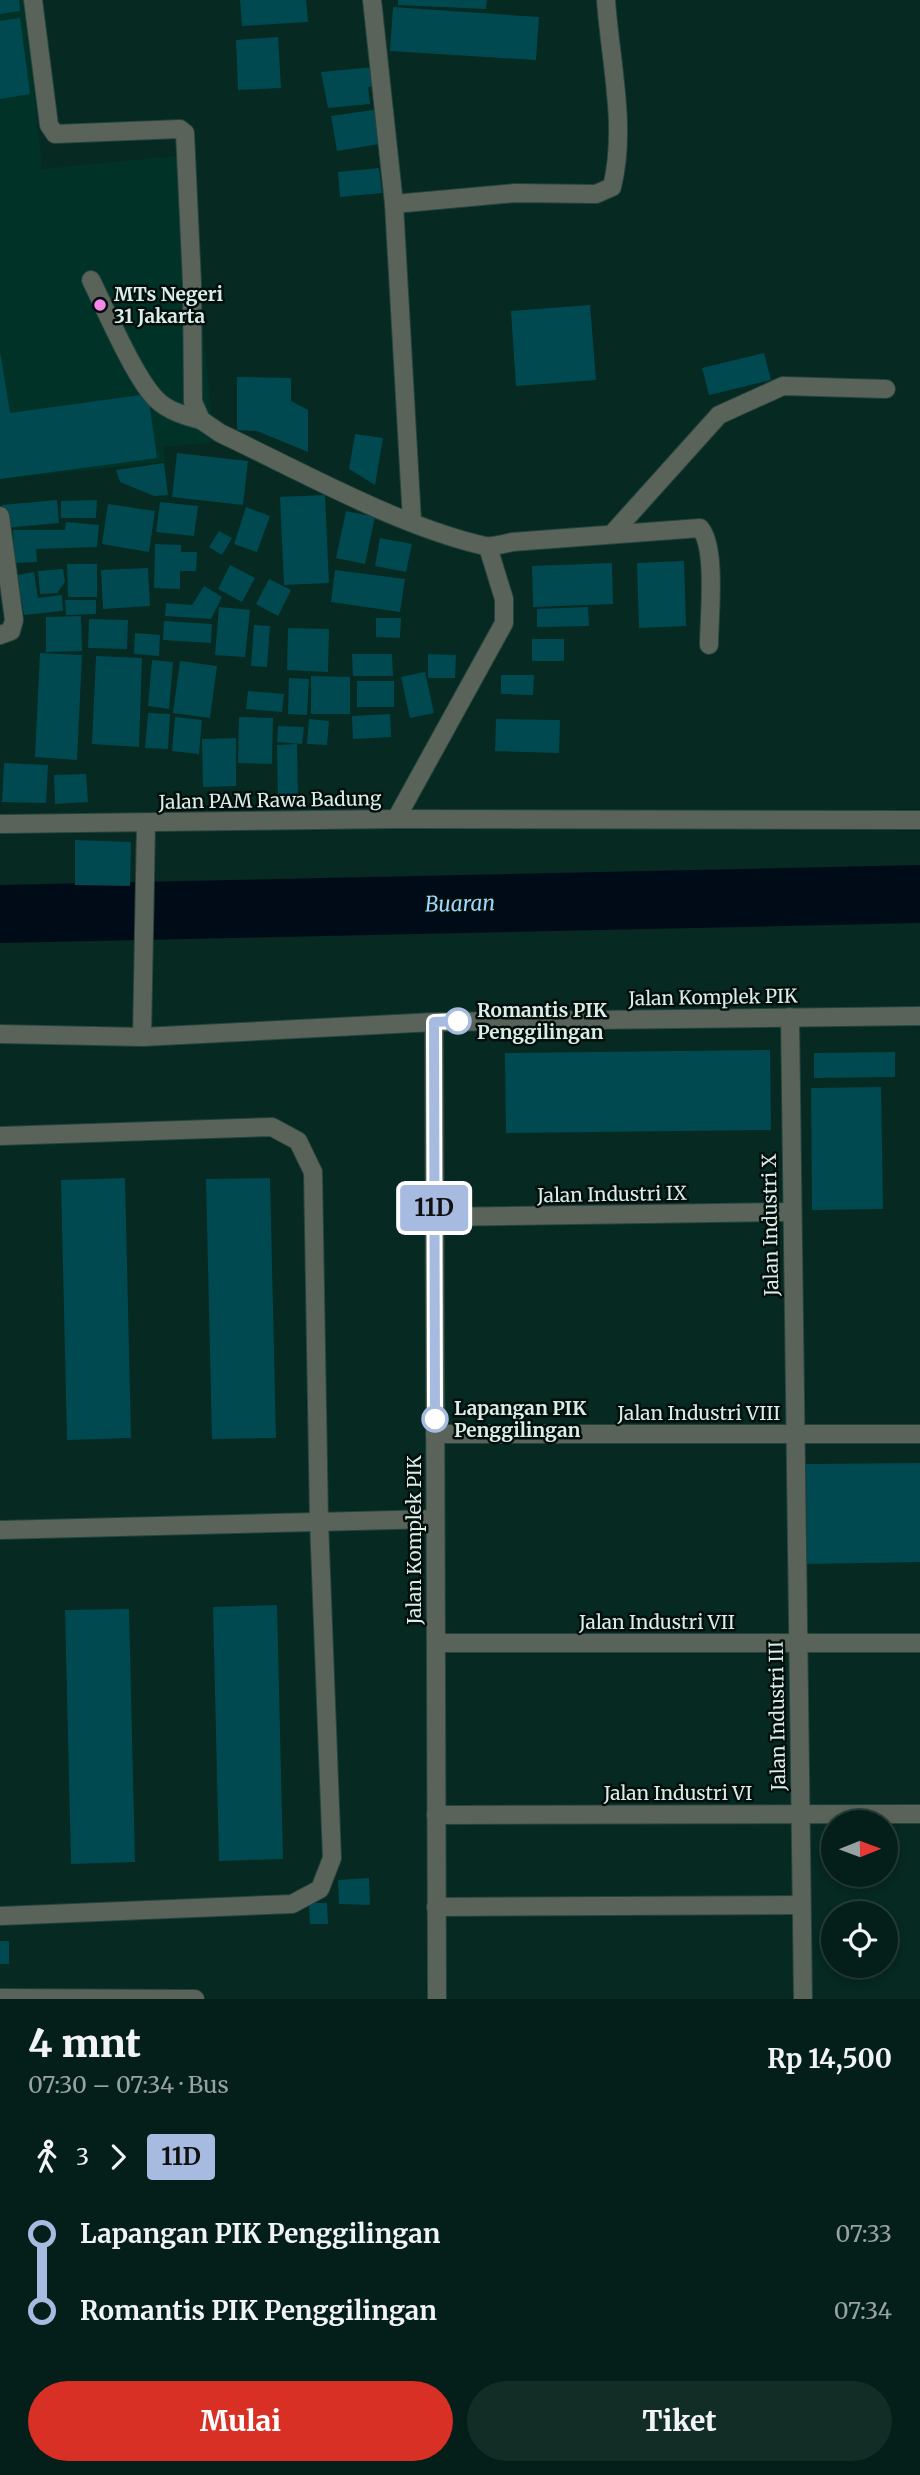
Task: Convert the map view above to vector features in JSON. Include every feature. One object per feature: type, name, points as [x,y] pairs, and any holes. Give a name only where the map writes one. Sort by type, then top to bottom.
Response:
[{"type":"street","points":[[33,0],[49,125],[55,134],[183,130],[192,283],[193,402],[201,420]]},
{"type":"street","points":[[372,0],[394,204],[412,521]]},
{"type":"street","points":[[394,204],[514,193],[596,194],[612,187],[617,165],[616,106],[606,0]]},
{"type":"street","points":[[91,280],[144,383],[157,401],[180,414],[201,420],[220,433],[412,521],[488,547],[700,528],[706,535],[709,554],[709,645]]},
{"type":"street","points":[[611,534],[719,415],[782,386],[886,389]]},
{"type":"street","points":[[0,516],[15,620],[11,631],[0,635]]},
{"type":"street","points":[[396,819],[503,623],[504,599],[488,547]]},
{"type":"street","name":"Jalan PAM Rawa Badung","points":[[0,824],[146,832],[396,819],[920,820]]},
{"type":"street","points":[[143,1030],[146,832]]},
{"type":"street","name":"Jalan Komplek PIK","points":[[436,1999],[434,1022],[920,1016]]},
{"type":"street","name":"Jalan Industri X","points":[[790,1017],[794,1433]]},
{"type":"street","points":[[0,1034],[434,1022]]},
{"type":"street","points":[[0,1136],[272,1127],[298,1141],[313,1172],[319,1521],[332,1858],[320,1889],[292,1904],[0,1916]]},
{"type":"street","name":"Jalan Industri IX","points":[[435,1217],[790,1212]]},
{"type":"street","name":"Jalan Industri III","points":[[794,1433],[803,1999]]},
{"type":"street","name":"Jalan Industri VIII","points":[[435,1434],[920,1434]]},
{"type":"street","points":[[0,1530],[435,1519]]},
{"type":"street","name":"Jalan Industri VII","points":[[436,1643],[920,1643]]},
{"type":"street","name":"Jalan Industri VI","points":[[436,1815],[920,1814]]},
{"type":"street","points":[[436,1907],[801,1905]]},
{"type":"street","points":[[0,1998],[195,1999]]},
{"type":"shaded area","name":"MTs Negeri 31 Jakarta","points":[[0,0],[25,0],[42,169],[186,155],[214,442],[164,447],[165,462],[0,479]]},
{"type":"building","points":[[0,0],[19,0],[20,11],[0,14]]},
{"type":"building","points":[[240,0],[306,0],[308,22],[242,26]]},
{"type":"building","points":[[398,0],[487,0],[486,9],[398,5]]},
{"type":"building","points":[[393,7],[539,17],[536,60],[390,51]]},
{"type":"building","points":[[20,18],[30,94],[0,99],[0,21]]},
{"type":"building","points":[[278,37],[281,88],[238,90],[236,40]]},
{"type":"building","points":[[374,67],[376,86],[368,87],[370,104],[328,108],[321,72]]},
{"type":"building","points":[[380,109],[385,143],[337,151],[331,116]]},
{"type":"building","points":[[379,168],[382,193],[340,197],[338,172]]},
{"type":"building","points":[[590,305],[596,380],[516,386],[511,311]]},
{"type":"building","points":[[0,352],[10,413],[148,394],[157,458],[0,479]]},
{"type":"building","points":[[764,353],[771,380],[709,395],[702,368]]},
{"type":"building","points":[[237,377],[291,378],[291,401],[308,410],[308,452],[257,431],[237,430]]},
{"type":"building","points":[[355,434],[383,438],[375,485],[349,469]]},
{"type":"building","points":[[177,453],[248,461],[243,505],[172,497]]},
{"type":"building","points":[[164,463],[168,495],[154,496],[120,482],[116,470]]},
{"type":"building","points":[[325,495],[329,583],[284,585],[280,497]]},
{"type":"building","points":[[57,500],[59,523],[4,528],[2,505]]},
{"type":"building","points":[[97,500],[96,518],[61,518],[61,501]]},
{"type":"building","points":[[160,502],[198,506],[194,536],[156,532]]},
{"type":"building","points":[[108,504],[155,511],[149,552],[102,544]]},
{"type":"building","points":[[246,507],[270,516],[257,552],[234,544]]},
{"type":"building","points":[[346,511],[375,517],[365,564],[336,558]]},
{"type":"building","points":[[66,522],[99,525],[97,547],[36,549],[37,562],[15,563],[13,530],[65,530]]},
{"type":"building","points":[[219,531],[232,538],[222,555],[209,547]]},
{"type":"building","points":[[380,538],[412,544],[406,572],[375,566]]},
{"type":"building","points":[[155,544],[181,545],[181,552],[197,552],[196,571],[180,571],[180,589],[154,588]]},
{"type":"building","points":[[684,561],[686,626],[639,628],[637,563]]},
{"type":"building","points":[[612,563],[613,604],[533,607],[532,566]]},
{"type":"building","points":[[67,564],[97,564],[97,597],[68,597]]},
{"type":"building","points":[[230,565],[255,578],[242,602],[218,589]]},
{"type":"building","points":[[148,568],[150,606],[103,609],[101,570]]},
{"type":"building","points":[[63,569],[65,582],[57,593],[40,594],[38,571]]},
{"type":"building","points":[[335,570],[405,579],[400,612],[331,602]]},
{"type":"building","points":[[34,572],[38,598],[62,595],[63,611],[24,615],[17,575]]},
{"type":"building","points":[[269,579],[291,590],[278,616],[256,604]]},
{"type":"building","points":[[204,586],[222,597],[211,619],[165,616],[166,603],[192,605]]},
{"type":"building","points":[[65,600],[96,600],[96,614],[66,615]]},
{"type":"building","points":[[219,607],[250,610],[245,657],[215,655]]},
{"type":"building","points":[[588,607],[589,626],[537,627],[537,609]]},
{"type":"building","points":[[81,616],[82,651],[46,652],[46,617]]},
{"type":"building","points":[[376,618],[401,618],[400,638],[376,637]]},
{"type":"building","points":[[89,619],[128,620],[127,649],[88,648]]},
{"type":"building","points":[[164,621],[212,624],[211,643],[163,640]]},
{"type":"building","points":[[254,625],[270,626],[267,667],[251,666]]},
{"type":"building","points":[[288,628],[329,629],[328,672],[287,670]]},
{"type":"building","points":[[135,633],[160,635],[159,656],[134,654]]},
{"type":"building","points":[[532,639],[564,639],[564,661],[532,661]]},
{"type":"building","points":[[40,653],[82,655],[77,760],[35,757]]},
{"type":"building","points":[[352,654],[392,654],[393,676],[353,676]]},
{"type":"building","points":[[428,654],[456,655],[455,678],[428,678]]},
{"type":"building","points":[[96,656],[142,658],[139,747],[92,744]]},
{"type":"building","points":[[152,660],[173,662],[169,709],[148,706]]},
{"type":"building","points":[[180,661],[217,666],[210,718],[173,713]]},
{"type":"building","points":[[425,672],[434,713],[410,718],[401,677]]},
{"type":"building","points":[[501,675],[534,675],[533,695],[501,694]]},
{"type":"building","points":[[311,676],[350,677],[350,714],[311,714]]},
{"type":"building","points":[[289,678],[309,679],[307,715],[288,714]]},
{"type":"building","points":[[357,681],[394,681],[394,707],[357,707]]},
{"type":"building","points":[[248,691],[284,694],[282,712],[246,709]]},
{"type":"building","points":[[148,713],[170,714],[168,749],[145,748]]},
{"type":"building","points":[[390,714],[391,737],[353,739],[352,716]]},
{"type":"building","points":[[175,717],[202,720],[199,754],[172,751]]},
{"type":"building","points":[[239,717],[273,718],[272,764],[238,763]]},
{"type":"building","points":[[309,719],[329,721],[327,745],[307,744]]},
{"type":"building","points":[[496,719],[560,720],[559,753],[495,751]]},
{"type":"building","points":[[278,726],[304,727],[302,744],[277,742]]},
{"type":"building","points":[[236,738],[236,786],[203,787],[202,739]]},
{"type":"building","points":[[297,744],[298,798],[278,799],[277,745]]},
{"type":"building","points":[[4,763],[48,765],[46,803],[2,802]]},
{"type":"building","points":[[86,774],[88,802],[55,804],[54,775]]},
{"type":"building","points":[[75,840],[131,842],[130,886],[75,885]]},
{"type":"building","points":[[770,1050],[771,1130],[506,1133],[505,1053]]},
{"type":"building","points":[[895,1052],[895,1077],[814,1078],[814,1053]]},
{"type":"building","points":[[881,1087],[883,1209],[812,1210],[811,1088]]},
{"type":"building","points":[[125,1178],[131,1438],[67,1440],[61,1180]]},
{"type":"building","points":[[270,1178],[276,1438],[212,1439],[206,1179]]},
{"type":"building","points":[[920,1463],[920,1562],[807,1564],[806,1464]]},
{"type":"building","points":[[277,1605],[283,1859],[219,1861],[213,1607]]},
{"type":"building","points":[[129,1609],[135,1862],[71,1864],[65,1610]]},
{"type":"building","points":[[369,1878],[370,1905],[339,1904],[338,1880]]},
{"type":"building","points":[[309,1903],[327,1903],[328,1924],[310,1924]]},
{"type":"building","points":[[0,1941],[9,1941],[9,1964],[0,1964]]},
{"type":"waterway","name":"Buaran","points":[[0,914],[920,894]]},
{"type":"bus line","name":"11D","points":[[435,1419],[434,1022],[458,1021]]},
{"type":"place","name":"MTs Negeri 31 Jakarta","points":[[100,305]]},
{"type":"place","name":"Romantis PIK Penggilingan","points":[[458,1021]]},
{"type":"place","name":"Lapangan PIK Penggilingan","points":[[435,1419]]}]
